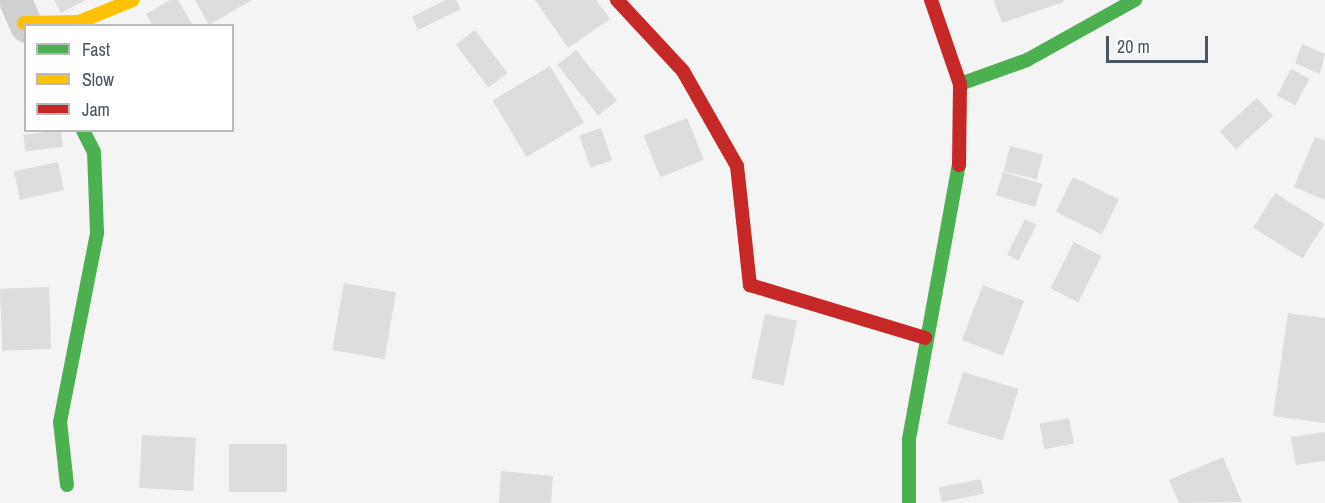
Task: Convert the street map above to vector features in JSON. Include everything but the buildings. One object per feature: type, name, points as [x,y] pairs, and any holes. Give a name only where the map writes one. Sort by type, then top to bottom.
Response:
[{"type":"street","points":[[22,16],[79,22],[133,0]]},
{"type":"street","points":[[617,0],[682,71],[737,166],[750,285],[925,338]]},
{"type":"street","points":[[909,503],[909,439],[925,338],[959,182],[960,84],[931,0]]},
{"type":"street","points":[[960,84],[1027,60],[1135,0]]},
{"type":"street","points":[[67,485],[60,422],[97,234],[94,152],[84,132]]},
{"type":"traffic: fast","points":[[960,84],[1027,60],[1135,0]]},
{"type":"traffic: fast","points":[[67,485],[60,422],[97,233],[94,152],[84,132]]},
{"type":"traffic: fast","points":[[909,503],[909,439],[959,165]]},
{"type":"traffic: slow","points":[[24,23],[79,22],[133,0]]},
{"type":"traffic: jam","points":[[617,0],[683,71],[737,166],[750,285],[925,338]]},
{"type":"traffic: jam","points":[[931,0],[960,84],[959,165]]}]
